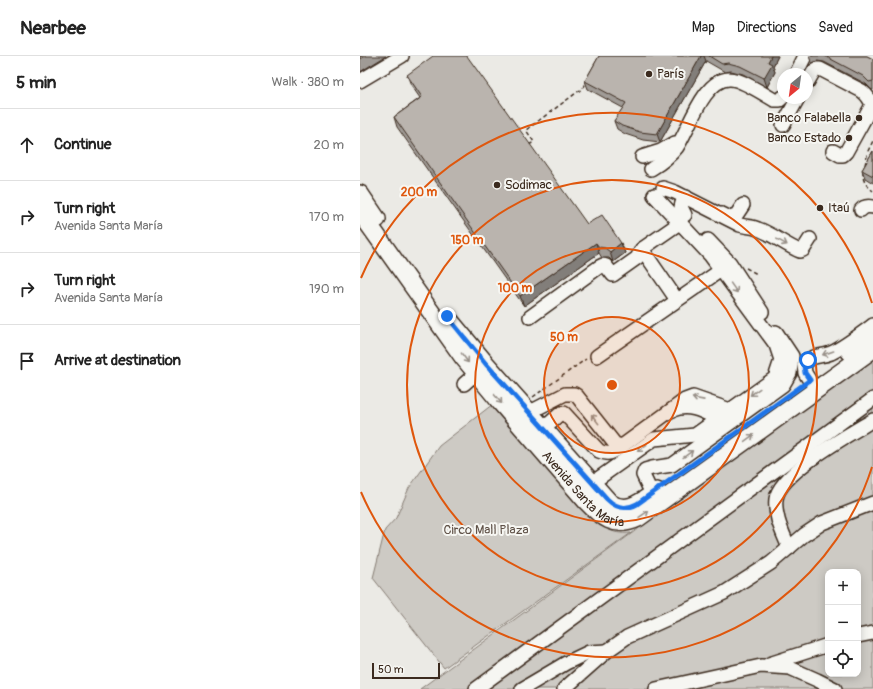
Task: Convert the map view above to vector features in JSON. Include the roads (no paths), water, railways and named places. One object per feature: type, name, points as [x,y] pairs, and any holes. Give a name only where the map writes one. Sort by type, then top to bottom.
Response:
[{"type":"main road","name":"Avenida Santa María","points":[[360,194],[481,369]]},
{"type":"main road","name":"Avenida Santa María","points":[[360,212],[481,369],[525,418],[586,501],[599,514],[611,520],[628,522],[638,518],[873,349]]},
{"type":"main road","name":"Avenida Santa María","points":[[525,418],[544,428],[610,503],[618,507],[632,507],[873,335]]},
{"type":"lane","points":[[360,81],[402,56]]},
{"type":"lane","points":[[799,68],[805,56]]},
{"type":"lane","points":[[813,73],[817,68],[820,69],[862,91],[867,95],[872,105],[846,152],[843,155],[840,155],[833,151]]},
{"type":"lane","points":[[651,169],[666,158],[676,147],[707,92],[717,82],[731,79],[739,81],[774,100],[777,100]]},
{"type":"lane","points":[[783,125],[795,104]]},
{"type":"lane","points":[[642,157],[662,151],[676,143],[683,136]]},
{"type":"lane","points":[[661,190],[674,189],[730,218],[735,217],[743,205]]},
{"type":"lane","points":[[661,190],[675,192],[740,225],[759,229],[800,251],[803,250],[810,239]]},
{"type":"lane","points":[[586,501],[588,490],[593,483],[654,440],[695,434],[775,378],[781,360],[776,345],[710,254],[661,190]]},
{"type":"lane","points":[[652,494],[642,475],[645,470],[672,465],[783,385],[790,373],[792,356],[730,263],[683,218],[681,207],[682,202],[686,197]]},
{"type":"lane","points":[[530,317],[599,266],[606,266],[613,275],[637,258],[642,249],[683,218]]},
{"type":"lane","points":[[642,249],[677,300]]},
{"type":"lane","points":[[597,356],[721,270]]},
{"type":"lane","points":[[810,380],[805,373],[804,366],[808,360],[816,356],[832,353],[873,325]]},
{"type":"lane","points":[[464,384],[481,369]]},
{"type":"lane","points":[[525,418],[565,394],[574,394],[615,444],[622,446]]},
{"type":"lane","points":[[544,428],[561,413],[564,413],[599,451],[606,454],[612,453],[685,400],[693,397],[730,410]]},
{"type":"lane","points":[[476,689],[873,399]]},
{"type":"lane","points":[[668,413],[675,409],[685,407],[695,409],[718,419]]},
{"type":"lane","points":[[789,548],[778,520],[775,506],[779,488],[799,468],[873,420]]},
{"type":"lane","points":[[564,689],[607,651],[627,637],[724,593],[771,563],[804,535],[822,523],[873,503]]},
{"type":"lane","points":[[861,636],[873,634]]},
{"type":"lane","points":[[656,689],[761,666],[825,646]]},
{"type":"lane","points":[[522,689],[566,663],[589,652],[607,651]]},
{"type":"lane","points":[[761,666],[790,668],[835,689]]},
{"type":"place","name":"París","points":[[649,74]]},
{"type":"place","name":"Banco Falabella","points":[[859,118]]},
{"type":"place","name":"Banco Estado","points":[[849,138]]},
{"type":"place","name":"Sodimac","points":[[497,185]]},
{"type":"place","name":"Itaú","points":[[820,208]]},
{"type":"park label","name":"Circo Mall Plaza","points":[[486,530]]}]
